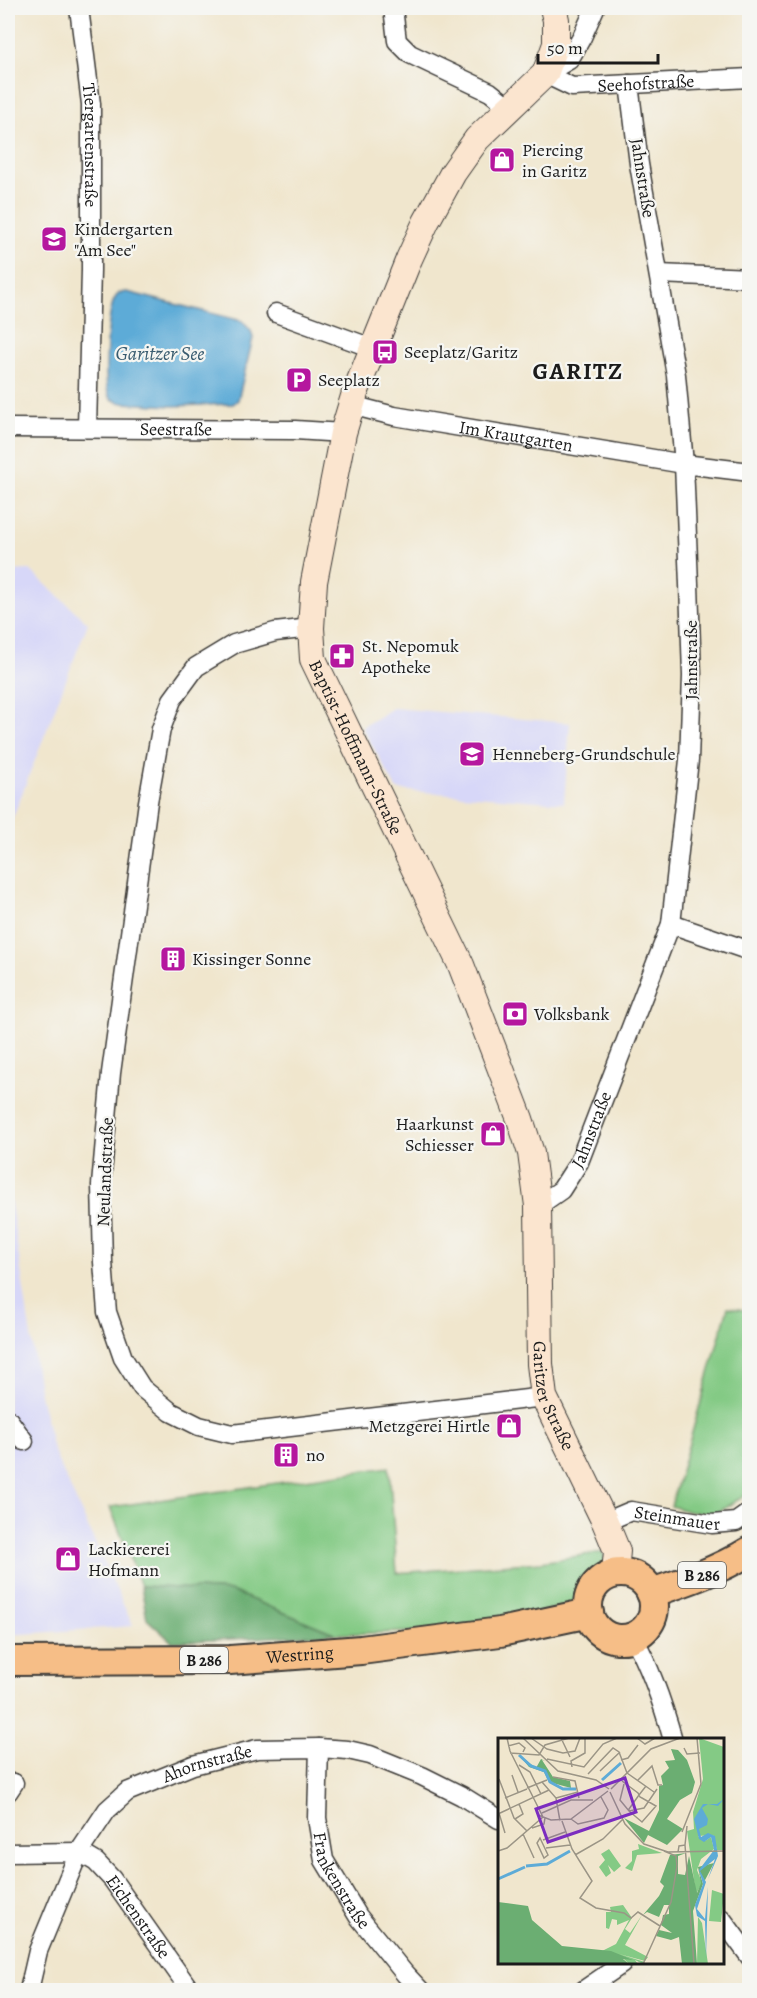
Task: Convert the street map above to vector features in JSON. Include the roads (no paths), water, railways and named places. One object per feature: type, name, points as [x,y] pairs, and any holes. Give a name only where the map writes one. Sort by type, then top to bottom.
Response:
[{"type":"main road","name":"B 286","points":[[651,1593],[693,1579],[734,1561],[750,1551]]},
{"type":"main road","points":[[615,1573],[630,1574],[639,1578],[651,1593],[654,1604],[652,1615],[647,1626],[633,1636],[622,1639],[609,1638],[597,1630],[591,1620],[588,1598],[593,1587],[601,1579],[615,1573]]},
{"type":"main road","name":"Westring","points":[[8,1661],[230,1660],[361,1650],[500,1632],[589,1613]]},
{"type":"street","name":"Tiergartenstraße","points":[[79,8],[91,104],[91,270],[87,428]]},
{"type":"street","points":[[393,8],[397,41],[410,54],[490,92],[509,107]]},
{"type":"street","points":[[545,74],[556,44],[556,20],[553,8]]},
{"type":"street","points":[[545,74],[569,60],[595,8]]},
{"type":"street","name":"Baptist-Hoffmann-Straße","points":[[538,1206],[531,1153],[461,965],[313,659],[311,628],[314,582],[343,433],[372,348],[409,259],[444,189],[477,139],[545,74]]},
{"type":"street","name":"Seehofstraße","points":[[545,74],[572,87],[750,78]]},
{"type":"street","name":"Jahnstraße","points":[[538,1206],[561,1190],[579,1162],[671,924],[689,760],[692,676],[684,464],[676,375],[639,164],[629,84]]},
{"type":"street","points":[[659,274],[750,278]]},
{"type":"street","points":[[276,313],[372,348]]},
{"type":"street","name":"Im Krautgarten","points":[[351,405],[394,416],[684,464],[750,472]]},
{"type":"street","name":"Seestraße","points":[[8,428],[295,430],[343,433]]},
{"type":"street","name":"Neulandstraße","points":[[311,628],[275,632],[234,644],[196,667],[172,700],[161,729],[146,814],[111,1073],[101,1185],[107,1312],[123,1358],[142,1388],[171,1412],[199,1426],[232,1434],[544,1396]]},
{"type":"street","points":[[671,924],[750,951]]},
{"type":"street","name":"Garitzer Straße","points":[[538,1206],[540,1365],[544,1396],[617,1551],[615,1573]]},
{"type":"street","points":[[8,1419],[24,1441]]},
{"type":"street","name":"Steinmauer","points":[[605,1522],[631,1511],[712,1524],[736,1522],[750,1512]]},
{"type":"street","points":[[633,1636],[646,1659],[672,1738]]},
{"type":"street","name":"Frankenstraße","points":[[319,1748],[317,1818],[324,1860],[358,1916],[420,1990]]},
{"type":"street","name":"Ahornstraße","points":[[29,1990],[38,1951],[79,1852],[107,1810],[128,1792],[193,1765],[257,1749],[348,1750],[370,1755],[442,1786],[498,1818]]},
{"type":"street","points":[[8,1853],[79,1852]]},
{"type":"street","name":"Eichenstraße","points":[[79,1852],[96,1862],[112,1879],[190,1990]]},
{"type":"street","points":[[724,1920],[750,1957]]},
{"type":"street","points":[[584,1990],[621,1965]]},
{"type":"water","name":"Garitzer See","points":[[127,292],[242,321],[251,331],[253,338],[238,400],[233,404],[172,406],[123,403],[111,398],[106,381],[110,314],[116,296]]},
{"type":"place","name":"Piercing in Garitz","points":[[502,160]]},
{"type":"place","name":"Kindergarten \"Am See\"","points":[[54,239]]},
{"type":"place","name":"Seeplatz/Garitz","points":[[385,352]]},
{"type":"place","name":"Seeplatz","points":[[299,380]]},
{"type":"place","name":"St. Nepomuk Apotheke","points":[[342,656]]},
{"type":"place","name":"Henneberg-Grundschule","points":[[472,754]]},
{"type":"place","name":"Kissinger Sonne","points":[[173,959]]},
{"type":"place","name":"Volksbank","points":[[515,1014]]},
{"type":"place","name":"Haarkunst Schiesser","points":[[493,1134]]},
{"type":"place","name":"Metzgerei Hirtle","points":[[509,1426]]},
{"type":"place","name":"no","points":[[286,1455]]},
{"type":"place","name":"Lackiererei Hofmann","points":[[68,1559]]},
{"type":"district","name":"GARITZ","points":[[578,371]]}]
